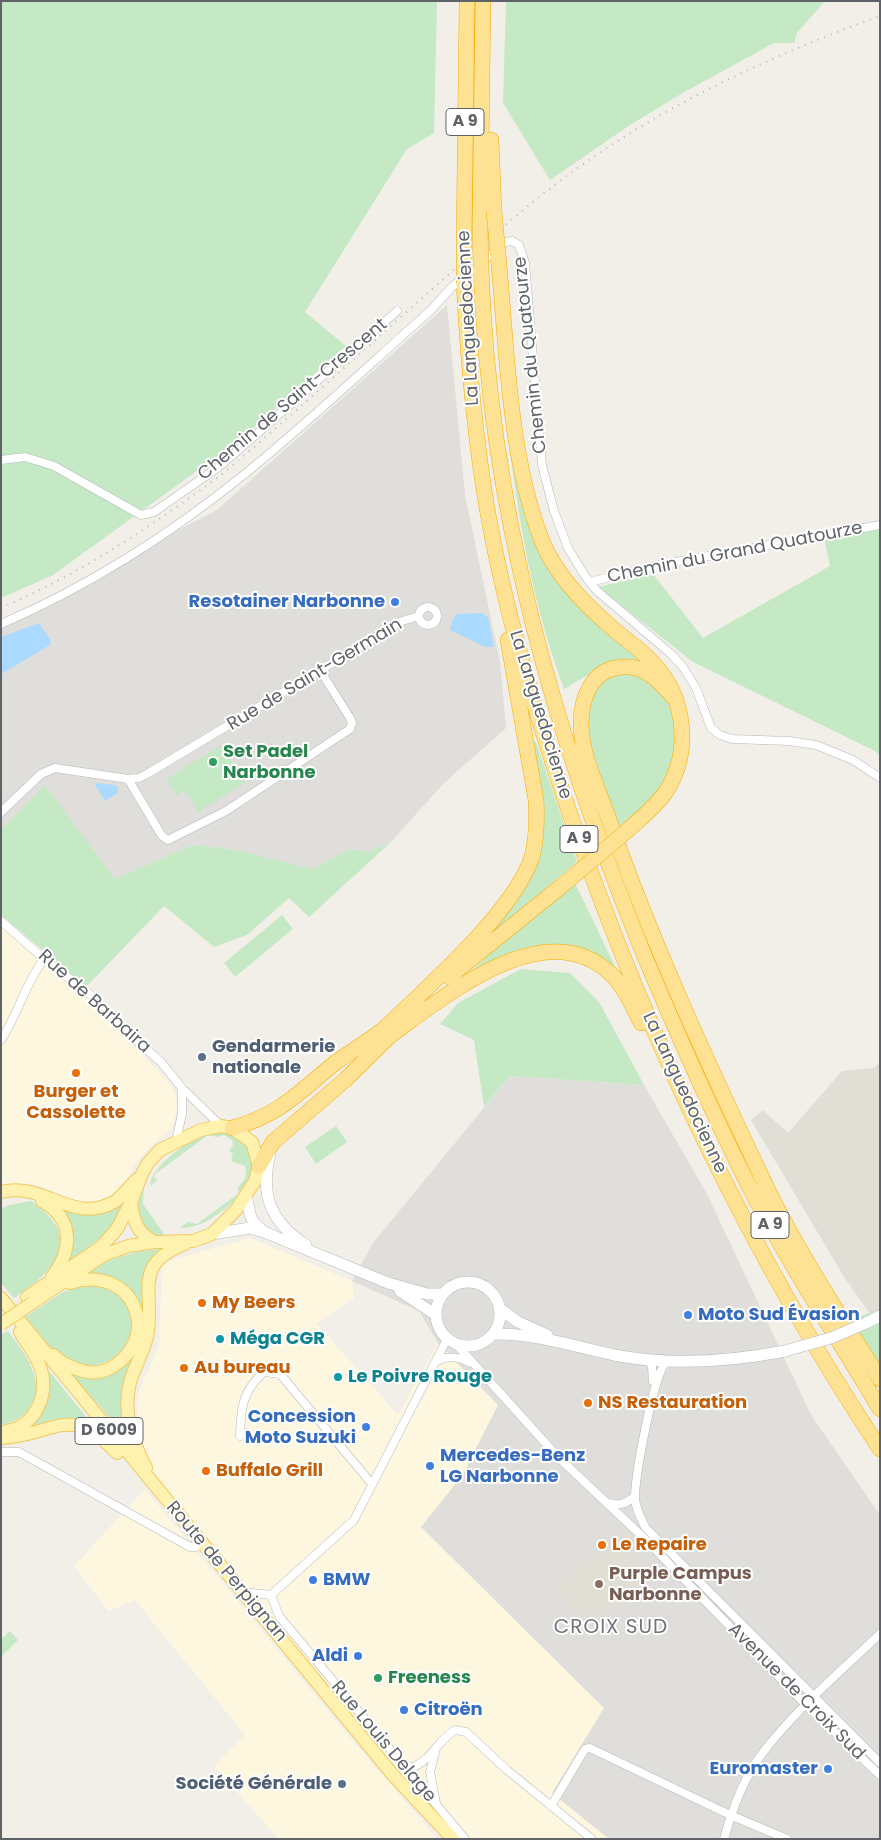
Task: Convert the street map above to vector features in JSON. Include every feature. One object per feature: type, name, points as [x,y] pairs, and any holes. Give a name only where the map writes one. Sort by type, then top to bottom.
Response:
[{"type":"highway","name":"La Languedocienne","points":[[467,1],[464,283],[470,389],[488,512],[508,608],[532,695],[584,853],[668,1063],[744,1220],[832,1374],[880,1449]]},
{"type":"highway","name":"La Languedocienne","points":[[483,1],[480,227],[483,331],[488,386],[512,538],[523,591],[551,696],[600,843],[671,1022],[730,1148],[786,1255],[880,1409]]},
{"type":"highway","points":[[388,1032],[457,971],[564,884],[655,806],[666,791],[677,769],[682,745],[682,721],[675,699],[654,664],[582,601],[559,572],[543,542],[527,494],[516,435],[498,254],[494,212],[490,114],[482,87]]},
{"type":"highway","points":[[259,1166],[273,1142],[345,1080],[490,921],[520,881],[532,856],[537,820],[536,800],[508,644],[508,608]]},
{"type":"highway","points":[[675,699],[660,681],[644,670],[628,667],[614,668],[599,676],[586,692],[582,708],[581,726],[589,762],[621,854],[687,1013],[762,1178],[803,1252],[880,1379]]},
{"type":"highway","points":[[227,1127],[257,1121],[273,1113],[337,1062],[388,1032],[468,980],[501,965],[534,954],[557,952],[578,955],[596,963],[613,976],[623,988],[646,1033],[668,1063]]},
{"type":"main road","name":"D 6009","points":[[52,1286],[101,1247],[117,1228],[148,1163],[160,1150],[201,1130],[227,1127]]},
{"type":"main road","points":[[227,1127],[252,1142],[259,1166]]},
{"type":"main road","name":"D 6009","points":[[1,1324],[30,1300],[104,1255],[128,1246],[154,1242],[193,1241],[212,1234],[236,1210],[246,1196],[255,1181],[259,1166]]},
{"type":"main road","points":[[1,1192],[27,1190],[39,1193],[66,1207],[97,1208],[115,1202],[142,1174]]},
{"type":"main road","name":"D 6009","points":[[1,1202],[12,1197],[30,1197],[48,1204],[61,1217],[68,1243],[65,1258],[52,1286]]},
{"type":"main road","points":[[131,1202],[132,1220],[145,1238],[154,1242]]},
{"type":"main road","points":[[183,1521],[145,1468],[133,1442],[127,1410],[128,1390],[147,1336],[149,1278],[153,1266],[160,1256],[193,1241]]},
{"type":"main road","points":[[16,1321],[56,1358],[74,1368],[91,1374],[106,1372],[120,1363],[137,1333],[138,1316],[125,1293],[109,1282],[91,1278],[52,1286]]},
{"type":"main road","name":"D 6009","points":[[2,1304],[30,1300]]},
{"type":"main road","name":"Route de Perpignan","points":[[2,1304],[393,1775],[453,1839]]},
{"type":"main road","points":[[1,1432],[12,1430],[25,1423],[34,1414],[42,1401],[45,1384],[41,1366],[16,1321]]},
{"type":"main road","name":"Route de Perpignan","points":[[16,1321],[196,1547],[416,1811],[445,1839]]},
{"type":"main road","name":"D 6009","points":[[1,1438],[62,1424],[81,1426],[104,1438],[131,1467]]},
{"type":"street","name":"Chemin du Quatourze","points":[[1,624],[88,581],[169,530],[246,473],[432,310],[452,287],[505,242],[512,241],[519,245],[525,263],[542,464],[554,511],[568,548],[590,582],[596,590],[671,654],[683,667],[696,688],[711,728],[720,735],[732,739],[790,741],[816,745],[853,760],[880,778]]},
{"type":"street","name":"Chemin de Saint-Crescent","points":[[1,460],[25,457],[54,466],[141,515],[154,512],[220,466],[397,311]]},
{"type":"street","name":"Chemin du Grand Quatourze","points":[[590,582],[659,566],[880,525]]},
{"type":"street","name":"Rue de Saint-Germain","points":[[1,812],[41,774],[55,768],[128,779],[139,778],[148,774],[402,621],[419,616]]},
{"type":"street","points":[[128,779],[162,836],[168,840],[226,811],[350,730],[352,723],[350,718],[320,670]]},
{"type":"street","name":"Rue de Barbaira","points":[[1,921],[44,959],[92,996],[116,1022],[170,1072],[182,1088],[227,1127]]},
{"type":"street","points":[[1,1040],[16,1014],[32,974],[44,959]]},
{"type":"street","points":[[176,1141],[182,1114],[182,1088]]},
{"type":"street","points":[[273,1142],[265,1173],[270,1206],[279,1223],[302,1243],[322,1255]]},
{"type":"street","points":[[246,1196],[249,1215],[254,1224],[264,1232]]},
{"type":"street","points":[[212,1234],[250,1228],[322,1255],[388,1283],[427,1294],[442,1294]]},
{"type":"street","points":[[388,1283],[436,1315]]},
{"type":"street","points":[[460,1283],[474,1283],[486,1287],[494,1296],[499,1308],[498,1326],[493,1334],[480,1344],[466,1346],[451,1342],[439,1329],[436,1315],[442,1294],[460,1283]]},
{"type":"street","points":[[499,1308],[518,1322],[560,1342]]},
{"type":"street","points":[[493,1334],[516,1334],[615,1355],[649,1360],[715,1362],[785,1351],[831,1338],[880,1316]]},
{"type":"street","points":[[241,1591],[248,1594],[270,1595],[354,1520],[437,1361],[451,1342]]},
{"type":"street","name":"Avenue de Croix Sud","points":[[451,1342],[558,1458],[606,1502],[806,1705],[880,1775]]},
{"type":"street","points":[[437,1361],[444,1357],[453,1357],[471,1363]]},
{"type":"street","points":[[649,1360],[652,1368],[654,1388]]},
{"type":"street","points":[[606,1502],[617,1506],[626,1503],[634,1496],[654,1388],[659,1369],[666,1362]]},
{"type":"street","points":[[240,1436],[241,1407],[252,1383],[264,1372],[280,1374],[372,1484]]},
{"type":"street","points":[[1,1452],[19,1452],[190,1547],[196,1547]]},
{"type":"street","name":"Avenue de Croix Sud","points":[[634,1496],[639,1514],[652,1535],[880,1763]]},
{"type":"street","points":[[270,1595],[278,1631],[289,1648]]},
{"type":"street","name":"Rue Louis Delage","points":[[270,1595],[279,1616],[465,1839]]},
{"type":"street","points":[[724,1839],[730,1815],[744,1783],[761,1755],[806,1705],[880,1634]]},
{"type":"street","points":[[401,1762],[411,1768],[422,1764],[430,1757],[446,1736],[455,1730],[466,1732],[592,1839]]},
{"type":"street","points":[[436,1805],[430,1772],[437,1746]]},
{"type":"street","points":[[551,1806],[585,1749],[590,1748],[730,1815],[788,1839]]},
{"type":"shaded area","points":[[447,305],[465,495],[500,662],[506,728],[443,784],[391,842],[369,852],[350,849],[312,869],[232,849],[192,845],[115,879],[45,786],[1,829],[1,622],[217,510]]},
{"type":"shaded area","points":[[1,915],[86,987],[97,1009],[165,1078],[175,1093],[178,1108],[171,1129],[135,1163],[127,1182],[113,1195],[96,1202],[78,1204],[48,1188],[27,1183],[1,1187]]},
{"type":"shaded area","points":[[880,1061],[880,1310],[871,1315],[844,1277],[751,1120],[763,1110],[788,1133],[842,1071],[874,1068]]},
{"type":"shaded area","points":[[510,1076],[644,1085],[707,1194],[811,1415],[880,1515],[880,1839],[609,1839],[552,1793],[604,1708],[421,1527],[462,1476],[498,1405],[438,1343],[419,1311],[352,1281],[373,1243]]},
{"type":"shaded area","points":[[250,1238],[352,1281],[354,1298],[316,1323],[398,1415],[438,1343],[498,1405],[462,1476],[421,1527],[604,1708],[552,1793],[609,1839],[461,1839],[345,1713],[147,1465],[136,1439],[138,1393],[159,1346],[162,1263]]},
{"type":"shaded area","points":[[145,1489],[336,1721],[437,1839],[279,1839],[214,1766],[245,1735],[135,1600],[108,1611],[74,1566]]},
{"type":"shaded area","name":"Purple Campus Narbonne","points":[[626,1533],[634,1540],[639,1554],[647,1565],[647,1572],[644,1578],[593,1629],[554,1590],[590,1554],[598,1560]]},
{"type":"green space","points":[[1,1],[437,1],[434,133],[407,149],[305,312],[346,346],[241,439],[53,575],[1,598]]},
{"type":"green space","points":[[506,1],[825,1],[797,33],[794,43],[774,43],[681,94],[630,125],[550,180],[503,103]]},
{"type":"green space","points":[[492,261],[506,374],[540,544],[656,670],[595,671],[564,689],[533,585],[522,532],[507,424]]},
{"type":"green space","points":[[880,529],[880,756],[875,751],[693,662],[598,587],[653,574],[703,638],[830,566],[824,537]]},
{"type":"green space","points":[[615,672],[642,674],[654,685],[671,706],[676,730],[674,756],[665,780],[644,808],[618,827],[593,761],[585,726],[594,687]]},
{"type":"green space","points":[[532,741],[536,742],[577,862],[484,940],[531,868]]},
{"type":"green space","name":"Set Padel Narbonne","points":[[222,745],[245,783],[198,812],[185,790],[176,796],[166,779]]},
{"type":"green space","points":[[45,785],[115,879],[192,845],[232,849],[312,869],[350,849],[369,852],[391,842],[309,917],[289,898],[247,935],[214,947],[164,906],[86,987],[1,915],[1,829]]},
{"type":"green space","points":[[575,883],[622,981],[579,952],[469,974],[490,953]]},
{"type":"green space","points":[[282,915],[293,929],[235,977],[224,963]]},
{"type":"green space","points":[[521,969],[570,973],[599,1002],[644,1085],[510,1076],[484,1107],[474,1040],[440,1024],[458,1003]]},
{"type":"green space","points":[[336,1126],[347,1142],[316,1164],[305,1147]]},
{"type":"green space","points":[[219,1132],[226,1132],[247,1143],[254,1160],[253,1173],[239,1196],[228,1207],[203,1223],[180,1228],[188,1222],[197,1224],[239,1193],[238,1187],[245,1178],[246,1169],[245,1166],[231,1161],[233,1153],[229,1151],[233,1145],[232,1140],[224,1135],[217,1137],[208,1135],[155,1174],[154,1178],[158,1179],[151,1186],[151,1180],[160,1166],[182,1147],[198,1137]]},
{"type":"green space","points":[[144,1180],[143,1204],[166,1237],[155,1235],[147,1230],[139,1217],[139,1199]]},
{"type":"green space","points":[[31,1201],[48,1215],[57,1228],[61,1241],[59,1253],[53,1265],[42,1276],[14,1298],[1,1283],[1,1209],[9,1205]]},
{"type":"green space","points":[[121,1203],[123,1205],[112,1229],[67,1263],[72,1236],[70,1225],[62,1211]]},
{"type":"green space","points":[[162,1249],[136,1360],[131,1445],[100,1406],[72,1377],[74,1374],[89,1378],[101,1378],[118,1370],[130,1353],[141,1330],[116,1280],[107,1275],[87,1273],[123,1256],[142,1251]]},
{"type":"green space","points":[[94,1283],[114,1292],[124,1300],[131,1313],[133,1326],[130,1338],[123,1349],[113,1358],[101,1364],[87,1365],[72,1362],[58,1354],[25,1317],[63,1292]]},
{"type":"green space","points":[[880,1310],[880,1390],[839,1322]]},
{"type":"green space","points":[[8,1331],[32,1369],[36,1379],[36,1390],[34,1400],[26,1413],[19,1418],[1,1424],[1,1335]]},
{"type":"green space","points":[[50,1372],[91,1423],[88,1425],[51,1422],[29,1426]]},
{"type":"green space","points":[[10,1631],[18,1640],[1,1657],[1,1639]]},
{"type":"water","points":[[482,613],[488,617],[494,647],[485,647],[450,630],[452,620],[457,614]]},
{"type":"water","points":[[39,623],[51,641],[50,645],[1,674],[1,637]]},
{"type":"water","points":[[96,783],[114,785],[118,787],[118,793],[105,801],[95,785]]},
{"type":"railway","points":[[1,608],[59,580],[115,548],[169,513],[221,475],[530,204],[589,160],[658,117],[730,79],[804,45],[880,16]]},
{"type":"place","name":"Resotainer Narbonne","points":[[395,602]]},
{"type":"place","name":"Set Padel Narbonne","points":[[213,762]]},
{"type":"place","name":"Gendarmerie nationale","points":[[202,1057]]},
{"type":"place","name":"Burger et Cassolette","points":[[76,1073]]},
{"type":"place","name":"My Beers","points":[[202,1303]]},
{"type":"place","name":"Moto Sud Évasion","points":[[688,1315]]},
{"type":"place","name":"Méga CGR","points":[[220,1339]]},
{"type":"place","name":"Au bureau","points":[[184,1368]]},
{"type":"place","name":"Le Poivre Rouge","points":[[338,1377]]},
{"type":"place","name":"NS Restauration","points":[[588,1403]]},
{"type":"place","name":"Concession Moto Suzuki","points":[[366,1427]]},
{"type":"place","name":"Mercedes-Benz LG Narbonne","points":[[430,1466]]},
{"type":"place","name":"Buffalo Grill","points":[[206,1471]]},
{"type":"place","name":"Le Repaire","points":[[602,1545]]},
{"type":"place","name":"BMW","points":[[313,1580]]},
{"type":"place","name":"Purple Campus Narbonne","points":[[599,1584]]},
{"type":"place","name":"Aldi","points":[[358,1656]]},
{"type":"place","name":"Freeness","points":[[378,1678]]},
{"type":"place","name":"Citroën","points":[[404,1710]]},
{"type":"place","name":"Euromaster","points":[[828,1769]]},
{"type":"place","name":"Société Générale","points":[[342,1784]]},
{"type":"district","name":"CROIX SUD","points":[[611,1628]]}]
